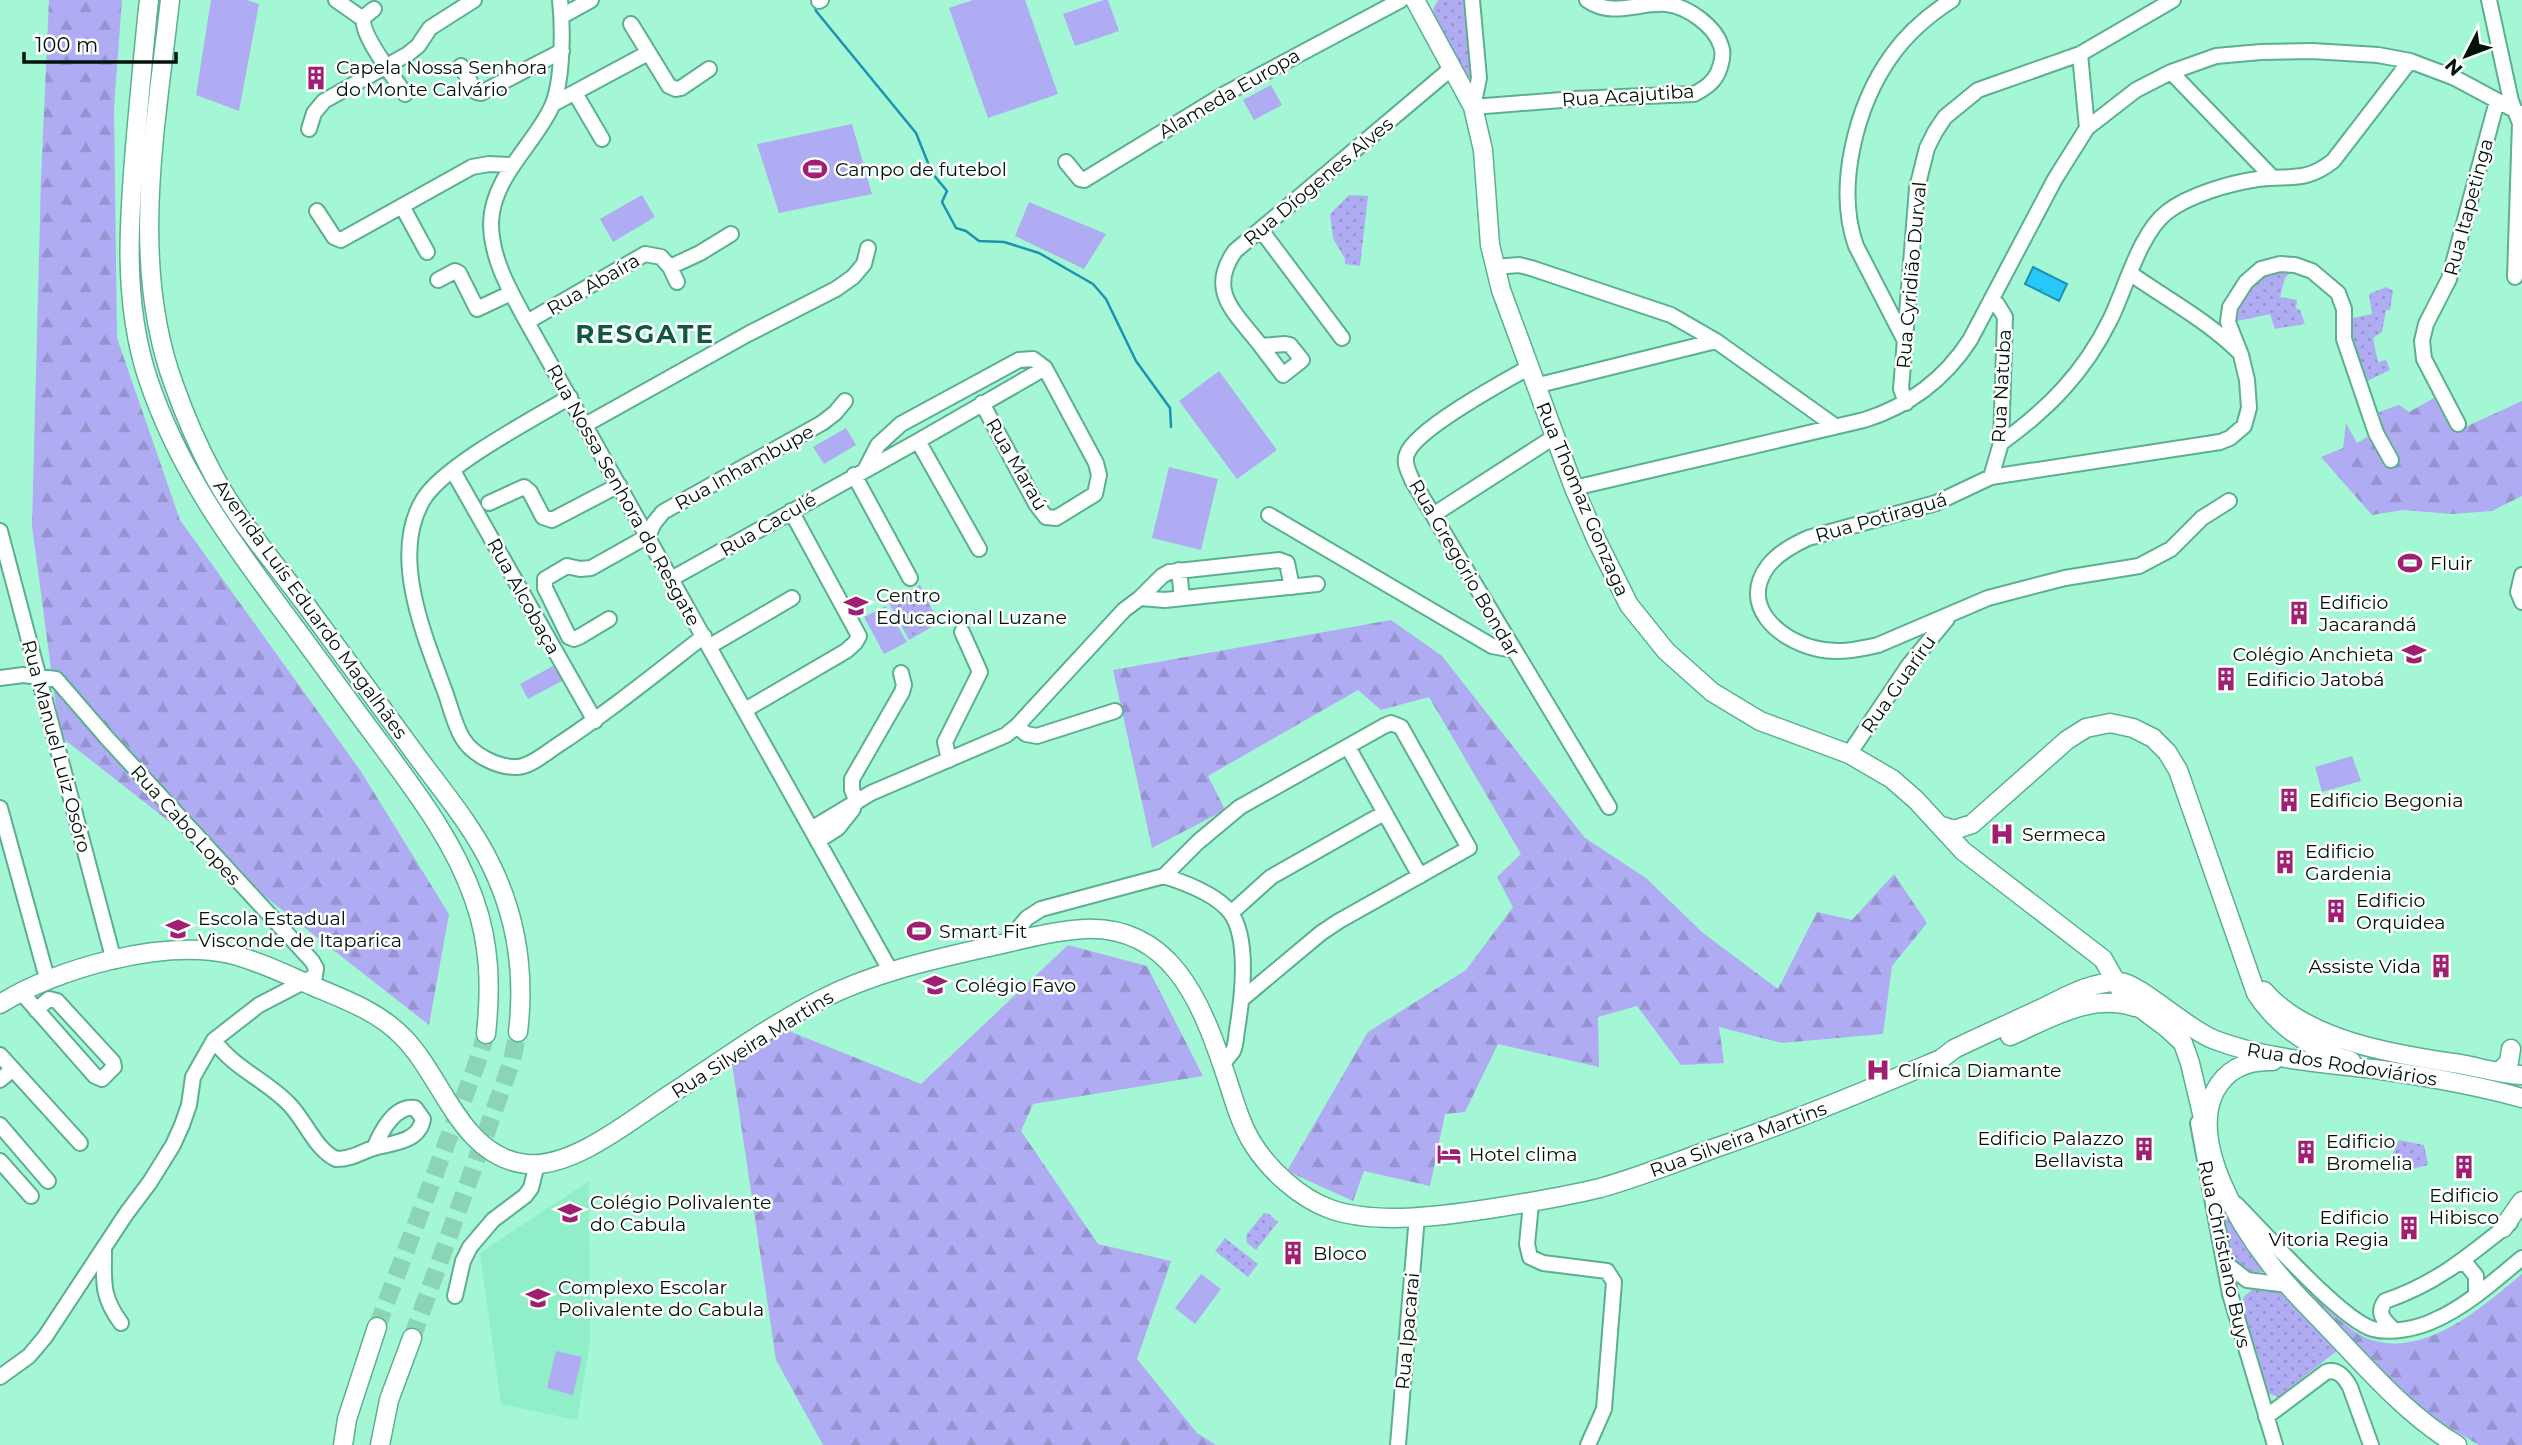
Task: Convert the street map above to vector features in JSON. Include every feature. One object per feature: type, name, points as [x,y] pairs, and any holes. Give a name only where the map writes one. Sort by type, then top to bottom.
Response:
[{"type":"main road","name":"Avenida Luís Eduardo Magalhães","points":[[149,0],[133,175],[130,249],[133,310],[147,377],[178,456],[198,489],[247,562],[388,754],[452,847],[474,898],[485,935],[490,989],[486,1034]]},
{"type":"main road","name":"Avenida Luís Eduardo Magalhães","points":[[170,0],[153,159],[149,246],[159,333],[173,383],[214,476],[454,808],[490,863],[509,911],[517,941],[521,973],[518,1032]]},
{"type":"main road","name":"Rua Thomaz Gonzaga","points":[[1421,3],[1473,107],[1483,150],[1487,225],[1494,267],[1528,368],[1574,488],[1629,605],[1666,651],[1689,673],[1737,709],[1760,722],[1849,754],[1892,779],[1942,826],[1963,851],[2102,959],[2117,982]]},
{"type":"main road","points":[[1942,826],[1954,830],[1972,824],[2067,740],[2086,728],[2110,723],[2133,728],[2153,738],[2167,752],[2178,771],[2246,968],[2265,1007],[2291,1033],[2345,1059],[2381,1070]]},
{"type":"main road","points":[[1972,824],[1967,841],[1974,858]]},
{"type":"main road","name":"Rua Silveira Martins","points":[[0,1003],[71,973],[155,953],[200,950],[246,959],[354,1003],[387,1023],[399,1032],[418,1054],[475,1137],[504,1158],[519,1163],[537,1164],[554,1161],[596,1142],[813,1004],[866,979],[890,970],[1056,932],[1105,929],[1144,942],[1163,956],[1182,976],[1207,1022],[1235,1053],[1242,1123],[1263,1159],[1284,1181],[1322,1207],[1367,1217],[1461,1214],[1531,1204],[1652,1172],[1786,1124],[1941,1059],[1954,1049],[2085,988],[2117,982]]},
{"type":"main road","points":[[2082,942],[2095,965],[2085,988]]},
{"type":"main road","points":[[2246,968],[2278,1005],[2324,1031],[2365,1047],[2522,1075]]},
{"type":"main road","points":[[2117,982],[2124,996],[2167,1027],[2183,1043],[2214,1160],[2230,1198],[2260,1250],[2354,1355],[2414,1414],[2457,1445]]},
{"type":"main road","name":"Rua dos Rodoviários","points":[[2117,982],[2134,987],[2177,1019],[2214,1040],[2315,1063],[2381,1070],[2487,1088],[2522,1098]]},
{"type":"main road","name":"Rua Silveira Martins","points":[[1941,1059],[1957,1059],[2090,1003],[2112,1002],[2138,1008]]},
{"type":"main road","points":[[2499,1072],[2510,1062],[2511,1049]]},
{"type":"main road","points":[[2208,1139],[2212,1097],[2222,1081],[2240,1066],[2259,1060],[2315,1063]]},
{"type":"main road","points":[[2419,1077],[2453,1063]]},
{"type":"main road","points":[[2487,1088],[2522,1091]]},
{"type":"main road","points":[[2503,1228],[2522,1201]]},
{"type":"main road","points":[[343,1445],[347,1419],[377,1327]]},
{"type":"main road","points":[[380,1445],[389,1400],[412,1338]]},
{"type":"street","points":[[336,0],[368,14],[362,25],[367,36],[405,94]]},
{"type":"street","points":[[309,129],[314,113],[324,101],[408,54],[418,46],[430,28],[474,0]]},
{"type":"street","name":"Rua Nossa Senhora do Resgate","points":[[560,0],[562,51],[553,104],[512,165],[493,208],[491,221],[495,256],[527,322],[890,970]]},
{"type":"street","points":[[562,16],[590,0]]},
{"type":"street","name":"Alameda Europa","points":[[1066,162],[1080,180],[1084,180],[1223,95],[1401,0]]},
{"type":"street","points":[[1472,0],[1479,78],[1473,107]]},
{"type":"street","points":[[1587,0],[1595,6],[1627,10],[1667,2]]},
{"type":"street","points":[[1904,339],[1856,246],[1851,231],[1848,175],[1860,122],[1883,69],[1894,52],[1923,22],[1952,0]]},
{"type":"street","name":"Rua Cyridião Durval","points":[[1906,403],[1901,389],[1917,188],[1934,132],[1945,117],[1978,90],[2080,54],[2173,0]]},
{"type":"street","points":[[2489,0],[2511,100],[2519,113],[2515,277]]},
{"type":"street","name":"Rua Acajutiba","points":[[1473,107],[1574,99],[1683,95],[1704,89],[1719,73],[1723,59],[1722,46],[1691,13],[1667,2]]},
{"type":"street","points":[[631,24],[669,86],[681,88],[709,69]]},
{"type":"street","points":[[461,66],[476,92],[481,93],[562,51]]},
{"type":"street","points":[[1574,488],[1882,415],[1928,388],[1957,359],[1992,300],[2055,179],[2087,128],[2136,90],[2171,72],[2216,56],[2261,52],[2312,51],[2378,55],[2410,61],[2455,78],[2519,113]]},
{"type":"street","points":[[553,104],[648,53]]},
{"type":"street","points":[[2080,54],[2087,128]]},
{"type":"street","points":[[2001,443],[2042,412],[2069,383],[2103,333],[2148,235],[2166,213],[2189,198],[2254,180],[2305,177],[2319,172],[2333,161],[2410,61]]},
{"type":"street","name":"Rua Díogenes Alves","points":[[1261,346],[1228,301],[1222,284],[1228,261],[1236,251],[1453,66]]},
{"type":"street","points":[[2171,72],[2273,178]]},
{"type":"street","points":[[575,93],[602,139]]},
{"type":"street","name":"Rua Itapetinga","points":[[2458,424],[2424,359],[2422,341],[2426,324],[2449,279],[2497,101]]},
{"type":"street","points":[[317,211],[334,237],[341,240],[472,167],[489,164],[512,165]]},
{"type":"street","points":[[402,206],[428,251]]},
{"type":"street","points":[[1261,230],[1342,338]]},
{"type":"street","name":"Rua Abaíra","points":[[527,322],[645,254],[660,257],[670,268],[731,234]]},
{"type":"street","points":[[585,425],[748,334],[836,289],[853,277],[864,264],[868,248]]},
{"type":"street","points":[[1494,267],[1519,265],[1531,268],[1651,307],[1682,320],[1716,341],[1835,426]]},
{"type":"street","name":"Rua Potiraguá","points":[[2229,501],[2202,518],[2171,549],[2139,566],[2064,578],[1989,598],[1878,645],[1846,651],[1828,651],[1795,642],[1770,625],[1759,601],[1759,587],[1767,567],[1791,546],[1808,538],[1936,503],[1991,477],[2220,442],[2230,438],[2244,426],[2249,408],[2247,380],[2227,316],[2246,282],[2261,269],[2269,266],[2295,265],[2312,271],[2332,286],[2342,302],[2344,339],[2376,433],[2391,460]]},
{"type":"street","points":[[670,268],[677,282]]},
{"type":"street","points":[[438,280],[455,271],[459,273],[477,309],[511,293]]},
{"type":"street","points":[[2131,274],[2174,304],[2199,317],[2241,355]]},
{"type":"street","name":"Rua Natuba","points":[[1991,477],[2001,443],[2005,317],[1992,300]]},
{"type":"street","points":[[1535,386],[1716,341]]},
{"type":"street","name":"Rua Caculé","points":[[671,579],[1045,368],[1033,359],[1019,360],[901,424],[878,445],[860,472]]},
{"type":"street","name":"Rua Maraú","points":[[982,403],[1046,517],[1056,518],[1091,499],[1098,488],[1096,463],[1045,368]]},
{"type":"street","name":"Rua Gregório Bondar","points":[[1528,368],[1425,433],[1407,454],[1408,470],[1609,807]]},
{"type":"street","points":[[570,397],[489,445],[436,484],[423,500],[414,522],[410,566],[413,594],[423,630],[463,739],[477,753],[500,765],[520,767],[594,722],[707,641],[792,598]]},
{"type":"street","name":"Rua Inhambupe","points":[[648,536],[663,512],[822,423],[835,414],[845,401]]},
{"type":"street","points":[[1433,515],[1554,438]]},
{"type":"street","points":[[918,441],[979,549]]},
{"type":"street","name":"Rua Alcobaça","points":[[453,471],[594,722]]},
{"type":"street","points":[[860,472],[910,578]]},
{"type":"street","points":[[489,503],[524,487],[530,492],[543,517],[552,520],[620,485]]},
{"type":"street","points":[[745,710],[846,651],[858,639],[857,630],[791,511]]},
{"type":"street","points":[[1269,515],[1492,646],[1513,650]]},
{"type":"street","name":"Rua Manuel Luiz Osóro","points":[[0,531],[114,961]]},
{"type":"street","points":[[609,619],[579,637],[569,637],[545,588],[545,579],[566,566],[591,568],[648,536]]},
{"type":"street","points":[[815,835],[838,828],[857,802],[870,793],[1006,735],[1124,610],[1162,576],[1179,570],[1284,560],[1289,568],[1292,587]]},
{"type":"street","points":[[1179,570],[1182,598]]},
{"type":"street","points":[[2522,575],[2518,592],[2522,601]]},
{"type":"street","points":[[1140,598],[1165,600],[1317,584]]},
{"type":"street","name":"Rua Guariru","points":[[1849,754],[1909,665],[1950,615]]},
{"type":"street","points":[[949,760],[945,742],[980,671],[962,632]]},
{"type":"street","points":[[857,802],[852,790],[852,779],[902,692],[904,684],[901,673]]},
{"type":"street","points":[[0,678],[38,676]]},
{"type":"street","name":"Rua Cabo Lopes","points":[[38,676],[56,679],[312,961],[316,976],[304,982]]},
{"type":"street","points":[[1017,726],[1026,734],[1037,736],[1115,711]]},
{"type":"street","points":[[1006,943],[1027,918],[1041,909],[1164,876],[1198,842],[1240,807],[1391,723],[1401,727],[1469,848],[1321,933],[1242,999]]},
{"type":"street","points":[[1348,747],[1420,876]]},
{"type":"street","points":[[0,808],[45,971]]},
{"type":"street","points":[[1231,913],[1272,877],[1384,813]]},
{"type":"street","points":[[1164,876],[1200,890],[1231,913],[1238,930],[1244,977],[1235,1053]]},
{"type":"street","points":[[0,1377],[29,1356],[45,1337],[126,1214],[126,1210],[173,1145],[189,1105],[193,1077],[214,1040],[259,1005],[304,982]]},
{"type":"street","points":[[21,992],[36,1010],[97,1077],[103,1079],[114,1067],[113,1062],[57,1001],[49,999],[36,1010]]},
{"type":"street","points":[[214,1040],[223,1053],[289,1104],[330,1156],[346,1159],[374,1148]]},
{"type":"street","points":[[0,1055],[80,1143]]},
{"type":"street","points":[[0,1080],[13,1069]]},
{"type":"street","name":"Rua Christiano Buys","points":[[2198,1101],[2199,1139],[2236,1317],[2276,1445]]},
{"type":"street","points":[[0,1125],[48,1181]]},
{"type":"street","points":[[0,1161],[31,1196]]},
{"type":"street","points":[[455,1296],[463,1261],[470,1247],[493,1220],[525,1196],[531,1188],[537,1164]]},
{"type":"street","points":[[2230,1198],[2350,1317],[2375,1330],[2394,1330],[2438,1319],[2522,1258]]},
{"type":"street","points":[[1531,1204],[1527,1244],[1530,1257],[1543,1264],[1607,1271],[1614,1282],[1604,1409],[1588,1445]]},
{"type":"street","points":[[2394,1330],[2382,1317],[2381,1310],[2385,1301],[2415,1291],[2460,1262],[2522,1213]]},
{"type":"street","name":"Rua Ipacarai","points":[[1398,1445],[1417,1216]]},
{"type":"street","points":[[104,1248],[108,1306],[121,1323]]},
{"type":"street","points":[[2224,1262],[2247,1280],[2288,1284]]},
{"type":"street","points":[[2460,1262],[2467,1265],[2476,1276],[2476,1294]]},
{"type":"street","points":[[2236,1317],[2239,1297],[2250,1287],[2261,1283]]},
{"type":"street","points":[[2266,1417],[2326,1372],[2335,1371],[2346,1379],[2350,1387],[2371,1445]]},
{"type":"shaded area","name":"Complexo Escolar Polivalente do Cabula","points":[[589,1181],[590,1343],[577,1420],[501,1404],[480,1253]]},
{"type":"green space","points":[[49,0],[122,0],[114,107],[117,338],[180,520],[360,770],[449,914],[429,1025],[60,736],[32,526],[41,178]]},
{"type":"green space","points":[[211,0],[247,0],[259,4],[239,111],[196,95]]},
{"type":"green space","points":[[973,0],[1025,0],[1058,94],[988,118],[949,8]]},
{"type":"green space","points":[[1108,0],[1119,31],[1075,46],[1063,14]]},
{"type":"green space","points":[[1438,0],[1467,0],[1471,79],[1436,22],[1433,9]]},
{"type":"green space","points":[[1271,85],[1282,105],[1254,120],[1243,100]]},
{"type":"green space","name":"Campo de futebol","points":[[852,124],[872,194],[779,213],[757,144]]},
{"type":"green space","points":[[642,195],[655,217],[613,242],[600,219]]},
{"type":"green space","points":[[1349,195],[1368,196],[1360,266],[1345,264],[1333,238],[1330,214]]},
{"type":"green space","points":[[1029,202],[1106,234],[1084,269],[1015,236]]},
{"type":"green space","points":[[2286,267],[2289,274],[2285,278],[2280,297],[2297,300],[2296,308],[2300,310],[2305,324],[2275,329],[2270,314],[2233,322],[2241,299],[2250,285],[2264,275]]},
{"type":"green space","points":[[2386,287],[2393,291],[2390,310],[2386,310],[2382,332],[2373,338],[2378,362],[2386,360],[2390,370],[2363,383],[2350,346],[2348,319],[2372,314],[2369,294]]},
{"type":"green space","points":[[1219,371],[1277,450],[1237,479],[1179,401]]},
{"type":"green space","points":[[2434,398],[2451,426],[2463,428],[2522,401],[2522,496],[2492,511],[2452,514],[2403,510],[2372,515],[2321,457],[2343,448],[2346,423],[2357,443],[2371,435],[2387,464],[2397,465],[2379,412],[2399,405],[2409,412]]},
{"type":"green space","points":[[846,428],[856,445],[824,464],[813,447]]},
{"type":"green space","points":[[1169,467],[1218,479],[1201,550],[1152,538]]},
{"type":"green space","points":[[920,585],[939,623],[909,640],[889,603]]},
{"type":"green space","points":[[886,606],[907,642],[884,654],[864,617]]},
{"type":"green space","points":[[1391,620],[1442,656],[1585,838],[1646,878],[1703,933],[1778,989],[1817,912],[1852,920],[1894,874],[1927,923],[1892,966],[1883,1034],[1782,1043],[1719,1027],[1724,1063],[1681,1065],[1637,1006],[1598,1017],[1599,1067],[1498,1044],[1465,1112],[1445,1114],[1430,1186],[1364,1171],[1353,1201],[1287,1171],[1368,1032],[1466,970],[1513,907],[1497,877],[1521,854],[1429,697],[1381,710],[1358,690],[1208,776],[1225,810],[1152,848],[1113,670]]},
{"type":"green space","points":[[555,665],[564,680],[528,699],[520,684]]},
{"type":"green space","points":[[2352,756],[2361,781],[2322,792],[2315,767]]},
{"type":"green space","points":[[1068,945],[1147,966],[1203,1076],[1033,1104],[1021,1131],[1098,1244],[1171,1261],[1137,1359],[1197,1433],[1216,1445],[823,1445],[776,1360],[731,1057],[779,1027],[921,1084]]},
{"type":"green space","points":[[2399,1140],[2424,1145],[2428,1165],[2408,1170],[2391,1158]]},
{"type":"green space","points":[[2210,1170],[2271,1271],[2247,1270],[2239,1266],[2234,1259],[2217,1206]]},
{"type":"green space","points":[[1264,1213],[1278,1222],[1256,1250],[1247,1243],[1246,1235]]},
{"type":"green space","points":[[1225,1238],[1258,1264],[1248,1277],[1215,1251]]},
{"type":"green space","points":[[2275,1257],[2320,1302],[2358,1334],[2390,1343],[2411,1342],[2452,1326],[2522,1274],[2522,1445],[2479,1445],[2416,1404],[2350,1339]]},
{"type":"green space","points":[[1201,1274],[1221,1289],[1195,1324],[1175,1308]]},
{"type":"green space","points":[[2256,1287],[2275,1287],[2338,1350],[2278,1397],[2265,1392],[2242,1307],[2244,1296]]},
{"type":"green space","points":[[556,1351],[582,1357],[573,1395],[547,1388]]},
{"type":"water","points":[[2033,267],[2067,284],[2059,301],[2025,284]]},
{"type":"waterway","points":[[815,5],[816,11],[916,133],[932,173],[947,191],[942,202],[956,228],[966,231],[979,241],[1004,242],[1039,253],[1093,284],[1106,299],[1136,361],[1170,408],[1171,427]]},
{"type":"tunnel","points":[[412,1338],[512,1061],[518,1032]]},
{"type":"tunnel","points":[[377,1327],[486,1034]]},
{"type":"place","name":"Capela Nossa Senhora do Monte Calvário","points":[[316,78]]},
{"type":"place","name":"Campo de futebol","points":[[815,169]]},
{"type":"place","name":"Fluir","points":[[2410,563]]},
{"type":"place","name":"Centro Educacional Luzane","points":[[856,606]]},
{"type":"place","name":"Edificio Jacarandá","points":[[2299,613]]},
{"type":"place","name":"Colégio Anchieta","points":[[2414,654]]},
{"type":"place","name":"Edificio Jatobá","points":[[2226,679]]},
{"type":"place","name":"Edificio Begonia","points":[[2289,800]]},
{"type":"place","name":"Sermeca","points":[[2002,834]]},
{"type":"place","name":"Edificio Gardenia","points":[[2285,862]]},
{"type":"place","name":"Edificio Orquidea","points":[[2336,911]]},
{"type":"place","name":"Escola Estadual Visconde de Itaparica","points":[[178,929]]},
{"type":"place","name":"Smart Fit","points":[[919,931]]},
{"type":"place","name":"Assiste Vida","points":[[2441,966]]},
{"type":"place","name":"Colégio Favo","points":[[935,985]]},
{"type":"place","name":"Clínica Diamante","points":[[1878,1070]]},
{"type":"place","name":"Edificio Palazzo Bellavista","points":[[2144,1149]]},
{"type":"place","name":"Edificio Bromelia","points":[[2306,1152]]},
{"type":"place","name":"Hotel clima","points":[[1449,1154]]},
{"type":"place","name":"Edificio Hibisco","points":[[2464,1167]]},
{"type":"place","name":"Colégio Polivalente do Cabula","points":[[570,1213]]},
{"type":"place","name":"Edificio Vitoria Regia","points":[[2409,1228]]},
{"type":"place","name":"Bloco","points":[[1293,1253]]},
{"type":"place","name":"Complexo Escolar Polivalente do Cabula","points":[[538,1298]]},
{"type":"district","name":"RESGATE","points":[[645,334]]}]
